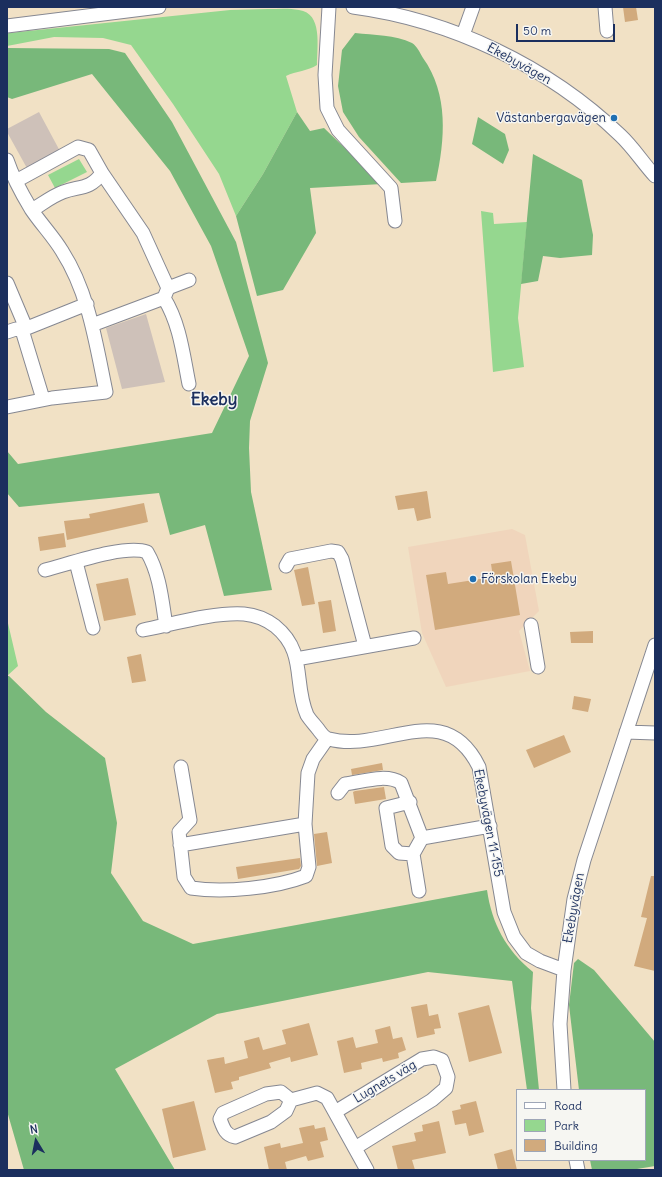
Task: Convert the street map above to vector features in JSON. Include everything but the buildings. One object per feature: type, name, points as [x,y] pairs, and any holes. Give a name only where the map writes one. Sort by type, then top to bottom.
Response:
[{"type":"street","points":[[7,26],[159,7]]},
{"type":"street","points":[[329,7],[325,75],[327,108],[338,130],[391,188],[395,221]]},
{"type":"street","name":"Ekebyvägen","points":[[353,7],[410,18],[463,35],[536,71],[576,97],[620,135],[655,176]]},
{"type":"street","points":[[463,35],[473,7]]},
{"type":"street","points":[[605,7],[607,31]]},
{"type":"street","points":[[7,407],[43,399],[106,392],[92,325],[77,279],[62,251],[32,210],[10,172],[78,147],[89,150],[102,173],[143,233],[166,293],[181,340],[189,384]]},
{"type":"street","points":[[32,210],[63,192],[88,186],[96,181],[102,173]]},
{"type":"street","points":[[92,325],[166,293],[190,280]]},
{"type":"street","points":[[7,283],[24,329],[43,399]]},
{"type":"street","points":[[7,332],[16,328],[24,329],[86,304]]},
{"type":"street","points":[[45,570],[90,558],[139,549],[147,552],[152,560],[159,586],[166,626]]},
{"type":"street","points":[[286,566],[290,559],[331,550],[338,552],[342,559],[365,646]]},
{"type":"street","points":[[76,562],[93,628]]},
{"type":"street","points":[[143,630],[211,617],[245,614],[269,621],[285,634],[296,659],[308,715],[326,739],[313,758],[308,773],[305,838],[309,867],[306,876],[295,880],[234,890],[191,888],[184,877],[180,845],[179,832],[190,820],[181,767]]},
{"type":"street","points":[[531,625],[538,667]]},
{"type":"street","points":[[296,659],[414,638]]},
{"type":"street","name":"Ekebyvägen","points":[[564,1089],[560,1024],[564,970],[574,899],[584,860],[655,645]]},
{"type":"street","name":"Ekebyvägen 11-155","points":[[326,739],[339,742],[428,730],[448,734],[464,743],[479,767],[504,912],[514,937],[526,953],[540,961],[564,970]]},
{"type":"street","points":[[626,732],[655,733]]},
{"type":"street","points":[[338,793],[345,784],[391,778],[401,783],[410,802],[422,838],[413,854],[419,890]]},
{"type":"street","points":[[410,802],[386,808],[392,846],[399,853],[413,854]]},
{"type":"street","points":[[180,845],[305,824]]},
{"type":"street","points":[[422,838],[490,826]]},
{"type":"street","name":"Lugnets väg","points":[[335,1112],[422,1059],[434,1057],[442,1060],[448,1077],[446,1088],[426,1104],[355,1148]]},
{"type":"street","points":[[281,1092],[291,1100],[286,1112],[271,1122],[239,1136],[232,1137],[227,1134],[220,1119],[223,1113],[266,1094],[281,1092]]},
{"type":"street","points":[[291,1100],[317,1093],[327,1098],[367,1170]]},
{"type":"shaded area","points":[[39,112],[61,153],[28,170],[7,132],[7,129]]},
{"type":"shaded area","points":[[146,314],[165,382],[122,389],[106,328]]},
{"type":"shaded area","name":"Förskolan Ekeby","points":[[512,529],[525,535],[539,611],[519,631],[530,671],[446,687],[422,633],[408,547]]},
{"type":"green space","points":[[287,9],[307,12],[312,17],[318,40],[317,65],[310,69],[286,76],[297,112],[263,174],[236,216],[219,174],[173,104],[131,45],[103,38],[54,37],[7,46],[7,34],[9,33],[230,10]]},
{"type":"green space","points":[[355,33],[392,37],[412,43],[431,72],[441,102],[443,118],[443,134],[436,181],[401,183],[359,137],[343,112],[338,86],[342,50]]},
{"type":"green space","points":[[7,48],[109,49],[125,53],[172,122],[236,242],[268,363],[250,421],[249,448],[251,492],[272,590],[224,596],[205,525],[170,535],[159,493],[19,507],[7,493],[7,451],[18,464],[212,433],[249,356],[211,246],[170,171],[92,74],[12,99],[7,97]]},
{"type":"green space","points":[[297,112],[310,131],[324,128],[382,184],[310,188],[316,233],[283,290],[257,296],[236,216],[263,174]]},
{"type":"green space","points":[[478,117],[505,134],[509,150],[503,164],[472,144]]},
{"type":"green space","points":[[533,154],[582,180],[593,235],[592,255],[560,258],[543,256],[538,281],[521,284]]},
{"type":"green space","points":[[79,159],[87,172],[55,188],[48,175]]},
{"type":"green space","points":[[481,211],[493,213],[494,224],[527,222],[518,318],[524,367],[493,372]]},
{"type":"green space","points":[[7,619],[18,666],[7,676]]},
{"type":"green space","points":[[7,676],[9,676],[46,712],[105,758],[117,823],[111,873],[143,921],[193,944],[487,890],[492,914],[502,936],[515,955],[533,972],[531,1008],[539,1089],[527,1089],[512,981],[428,972],[217,1014],[115,1069],[175,1170],[24,1170],[7,1111]]},
{"type":"green space","points":[[578,959],[594,970],[655,1042],[655,1166],[631,1170],[592,1170],[590,1161],[646,1161],[646,1089],[579,1089],[569,1005],[574,963]]},
{"type":"place","name":"Västanbergavägen","points":[[614,118]]},
{"type":"place","name":"Förskolan Ekeby","points":[[473,579]]},
{"type":"district","name":"Ekeby","points":[[214,400]]}]
